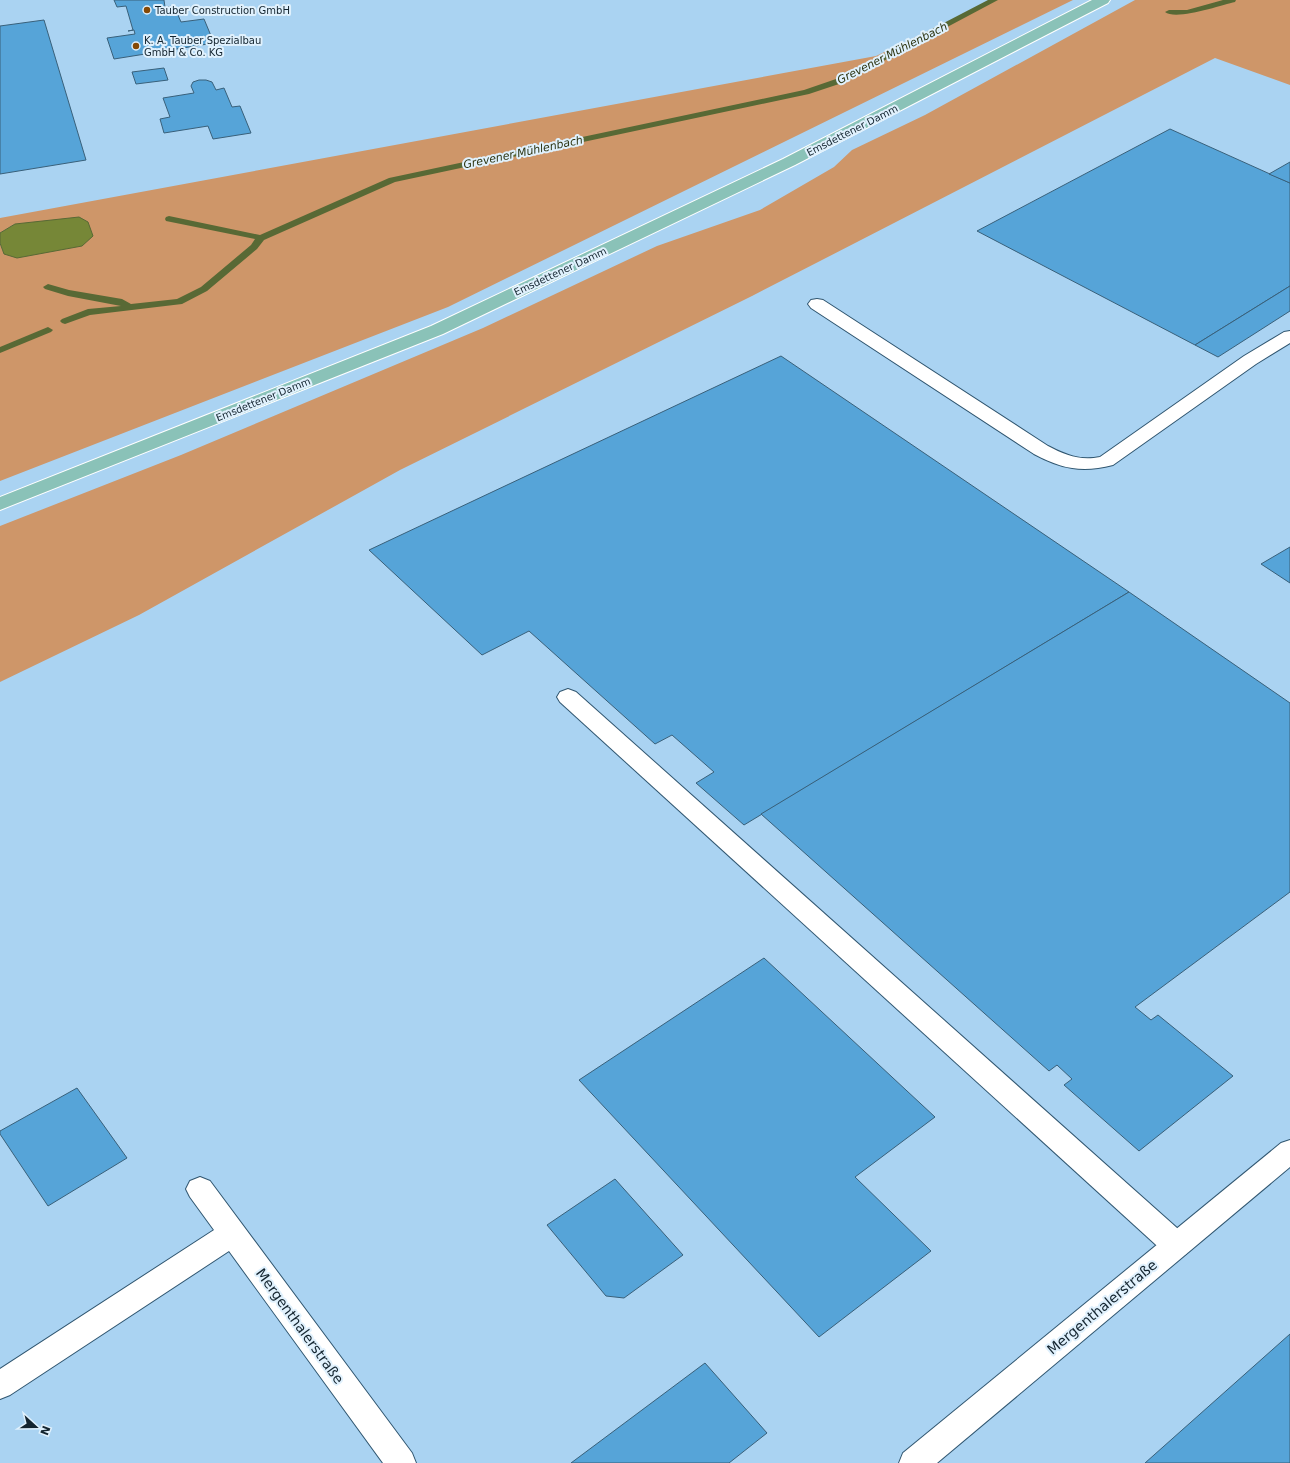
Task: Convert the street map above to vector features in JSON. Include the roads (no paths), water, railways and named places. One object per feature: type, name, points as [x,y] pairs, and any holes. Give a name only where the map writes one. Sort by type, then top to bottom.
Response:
[{"type":"main road","name":"Emsdettener Damm","points":[[0,504],[437,330],[789,162],[1103,0]]},
{"type":"street","points":[[818,304],[1041,450],[1056,458],[1076,465],[1092,465],[1106,461],[1250,360],[1290,336]]},
{"type":"street","points":[[568,697],[1176,1245]]},
{"type":"street","name":"Mergenthalerstraße","points":[[914,1463],[1290,1151]]},
{"type":"street","name":"Mergenthalerstraße","points":[[200,1189],[401,1463]]},
{"type":"street","points":[[0,1385],[232,1234]]},
{"type":"waterway","name":"Grevener Mühlenbach","points":[[261,238],[392,180],[806,92],[839,81],[994,0]]},
{"type":"waterway","name":"Grevener Mühlenbach","points":[[1169,12],[1187,12],[1232,0]]},
{"type":"waterway","points":[[169,219],[261,238]]},
{"type":"waterway","name":"Grevener Mühlenbach","points":[[129,307],[179,302],[204,289],[254,247],[261,238]]},
{"type":"waterway","points":[[48,287],[68,293],[122,302],[129,307]]},
{"type":"waterway","name":"Grevener Mühlenbach","points":[[65,321],[88,312],[129,307]]},
{"type":"waterway","name":"Grevener Mühlenbach","points":[[0,350],[48,330]]},
{"type":"place","name":"Tauber Construction GmbH","points":[[147,10]]},
{"type":"place","name":"K. A. Tauber Spezialbau GmbH & Co. KG","points":[[136,46]]}]
